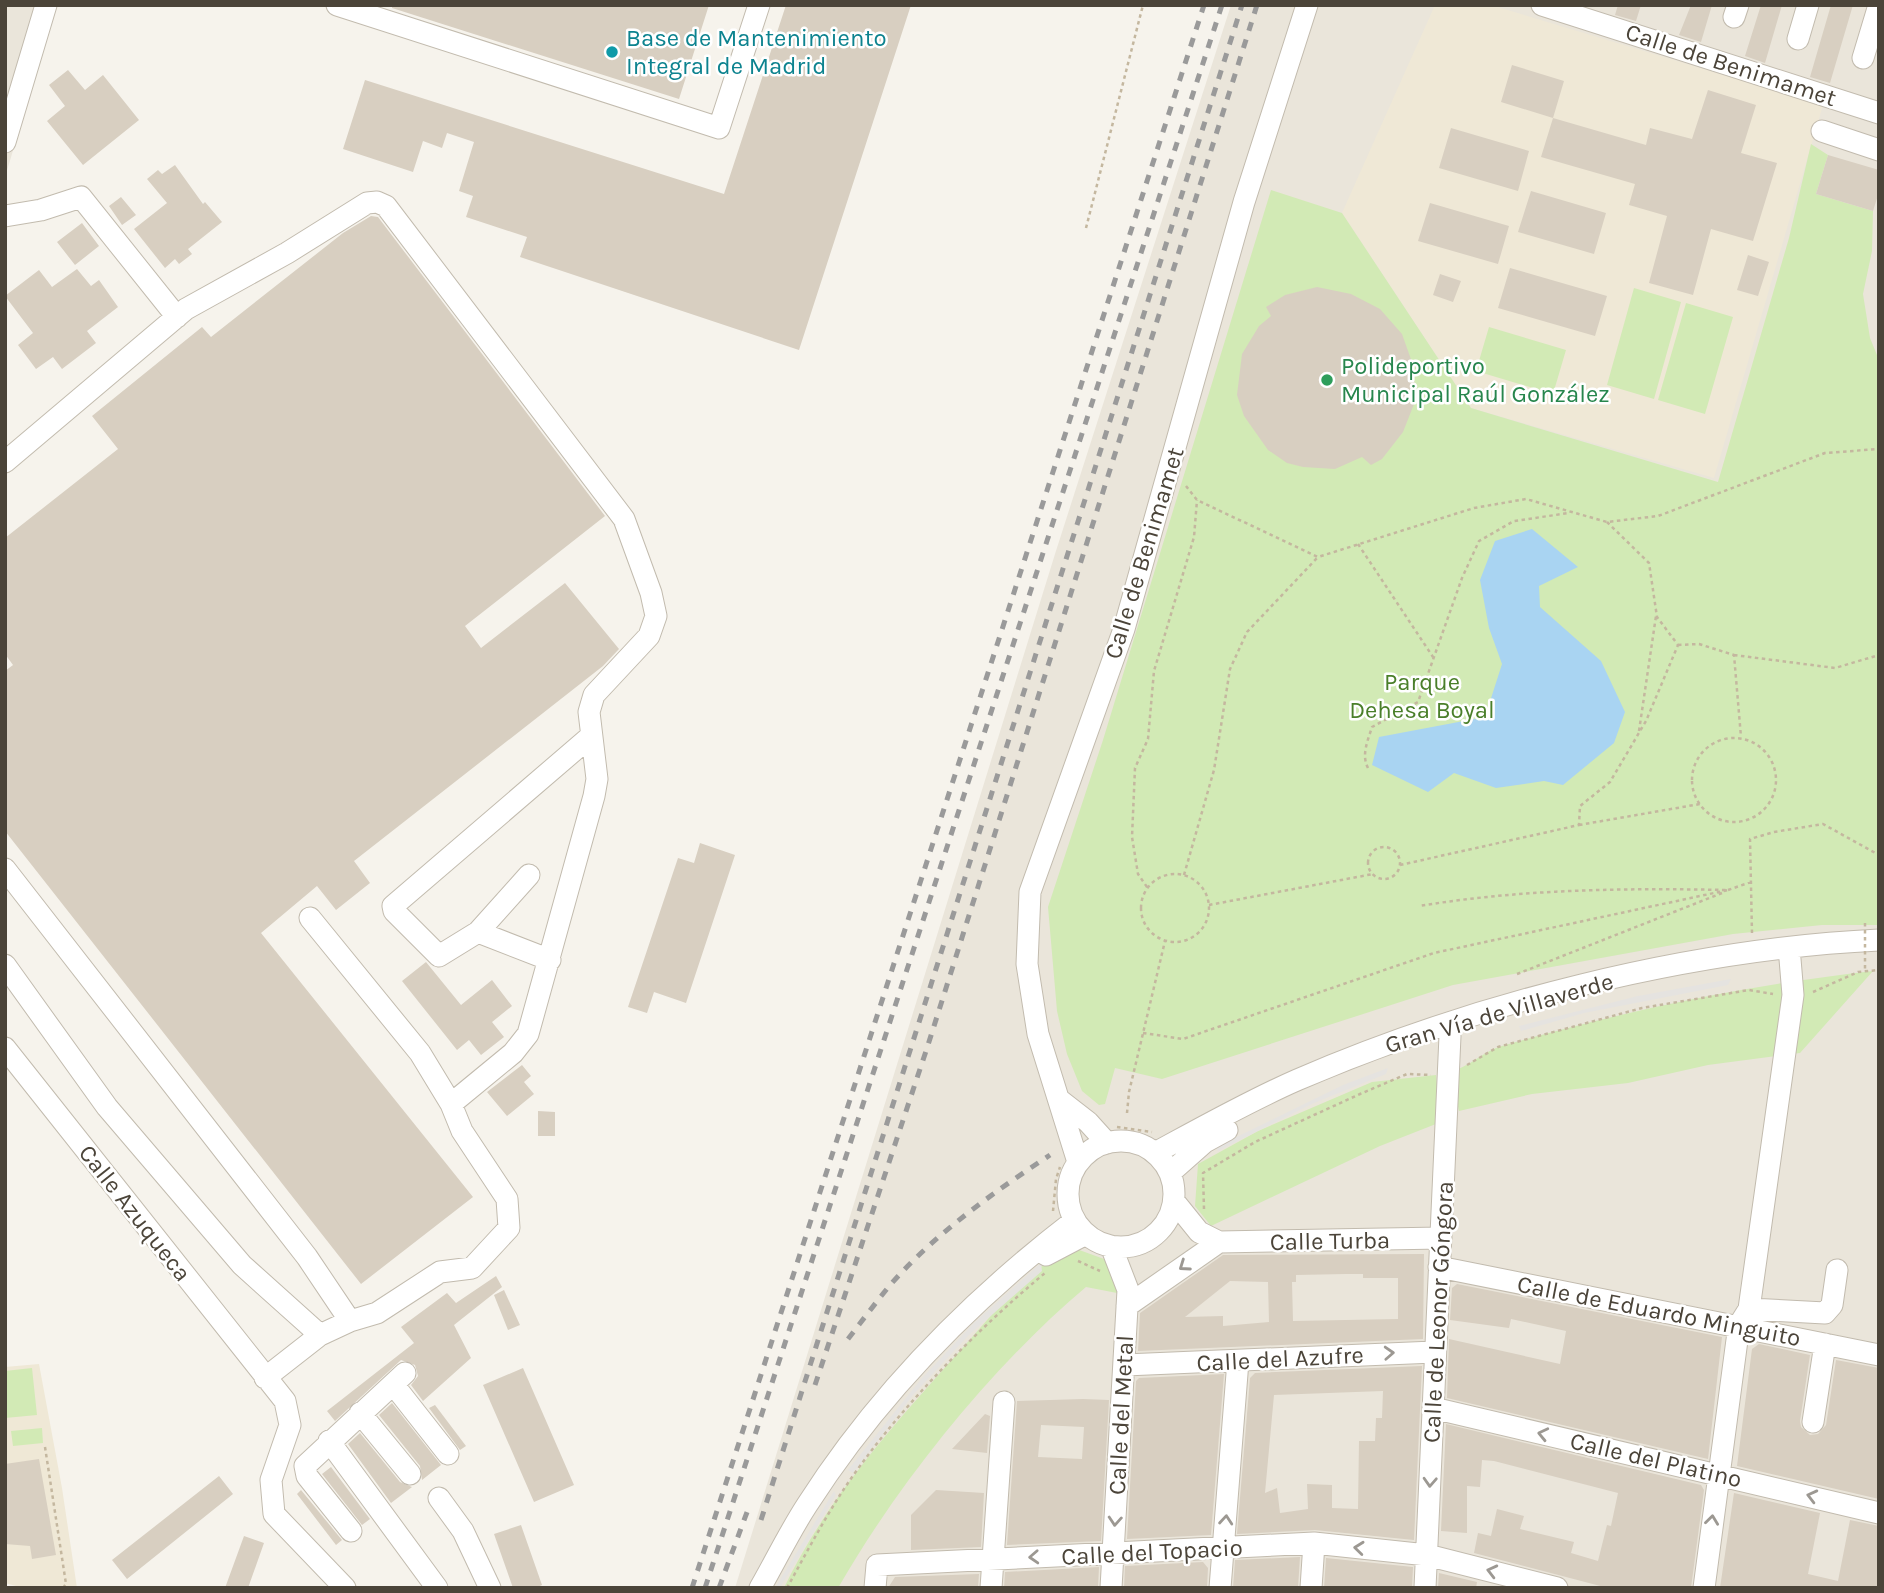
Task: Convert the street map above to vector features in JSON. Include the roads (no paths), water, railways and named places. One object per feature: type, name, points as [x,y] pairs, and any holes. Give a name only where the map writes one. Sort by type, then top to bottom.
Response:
[{"type":"street","points":[[5,142],[46,5]]},
{"type":"street","points":[[337,5],[719,128],[759,5]]},
{"type":"street","name":"Calle de Benimamet","points":[[1071,1162],[1061,1101],[1038,1034],[1029,976],[1030,892],[1124,629],[1244,202],[1307,5]]},
{"type":"street","name":"Calle de Benimamet","points":[[1542,5],[1879,113]]},
{"type":"street","name":"Calle de Benimamet","points":[[1798,39],[1808,5]]},
{"type":"street","name":"Calle de Benimamet","points":[[1863,58],[1879,5]]},
{"type":"street","name":"Calle de Benimamet","points":[[1822,131],[1879,149]]},
{"type":"street","points":[[5,216],[41,210],[81,197],[177,317]]},
{"type":"street","points":[[5,462],[177,317],[367,203],[377,202],[386,206],[625,519],[656,616],[649,636],[594,695],[589,712],[597,779],[594,796],[528,1034],[513,1053],[451,1104]]},
{"type":"street","points":[[529,875],[478,932],[439,956],[394,911],[393,906],[590,736]]},
{"type":"street","points":[[5,869],[307,1256],[350,1321]]},
{"type":"street","points":[[265,1378],[320,1335],[350,1321],[377,1313],[440,1272],[472,1268],[509,1228],[507,1199],[462,1130],[451,1104],[420,1053],[310,918]]},
{"type":"street","points":[[478,932],[550,960]]},
{"type":"street","name":"Gran Vía de Villaverde","points":[[1170,1173],[1205,1142],[1298,1093],[1400,1052],[1450,1036],[1617,991],[1745,964],[1870,952]]},
{"type":"street","name":"Gran Vía de Villaverde","points":[[1155,1153],[1295,1081],[1396,1040],[1481,1013],[1654,971],[1744,954],[1870,952]]},
{"type":"street","points":[[1704,1588],[1717,1473],[1744,1317],[1793,995],[1790,959]]},
{"type":"street","points":[[5,965],[107,1107],[242,1265],[320,1335]]},
{"type":"street","name":"Calle de Leonor Góngora","points":[[1425,1588],[1450,1036]]},
{"type":"street","name":"Calle Azuqueca","points":[[5,1048],[285,1401],[290,1425]]},
{"type":"street","points":[[1061,1101],[1088,1122],[1107,1143]]},
{"type":"street","points":[[1107,1143],[1132,1143],[1155,1153],[1170,1173],[1174,1201],[1169,1217],[1152,1236],[1129,1247],[1111,1246],[1080,1227],[1068,1191],[1071,1162],[1107,1143]]},
{"type":"street","points":[[1127,1306],[1219,1242],[1199,1231],[1174,1201]]},
{"type":"street","points":[[760,1588],[807,1506],[853,1439],[912,1367],[974,1305],[1080,1227]]},
{"type":"street","points":[[770,1588],[811,1509],[856,1443],[919,1370],[1080,1227]]},
{"type":"street","name":"Calle Turba","points":[[1219,1242],[1441,1238]]},
{"type":"street","name":"Calle del Metal","points":[[1111,1246],[1127,1282],[1125,1365],[1111,1588]]},
{"type":"street","name":"Calle de Eduardo Minguito","points":[[1439,1267],[1744,1317],[1825,1344],[1879,1355]]},
{"type":"street","points":[[1744,1317],[1825,1313],[1832,1305],[1837,1270]]},
{"type":"street","points":[[1813,1422],[1825,1344]]},
{"type":"street","name":"Calle del Azufre","points":[[1125,1365],[1434,1352]]},
{"type":"street","points":[[1220,1588],[1238,1361]]},
{"type":"street","points":[[351,1531],[304,1470],[324,1446],[399,1379],[448,1454]]},
{"type":"street","points":[[991,1588],[1004,1402]]},
{"type":"street","name":"Calle del Platino","points":[[1433,1408],[1879,1513]]},
{"type":"street","points":[[360,1413],[410,1474]]},
{"type":"street","points":[[345,1588],[274,1514],[271,1480],[290,1425],[324,1446],[437,1588]]},
{"type":"street","points":[[439,1497],[463,1531],[490,1588]]},
{"type":"street","points":[[1311,1588],[1314,1544]]},
{"type":"street","name":"Calle del Topacio","points":[[875,1588],[877,1565],[1314,1544],[1427,1555],[1557,1588]]},
{"type":"water","points":[[1532,529],[1578,567],[1539,586],[1540,607],[1601,661],[1625,712],[1614,743],[1563,785],[1544,781],[1496,788],[1454,773],[1428,792],[1372,765],[1379,737],[1485,717],[1502,664],[1489,628],[1480,580],[1495,541]]},
{"type":"railway","points":[[692,1588],[1204,5]]},
{"type":"railway","points":[[705,1588],[1222,5]]},
{"type":"railway","points":[[761,1520],[1242,5]]},
{"type":"railway","points":[[815,1385],[928,1045],[1257,5]]},
{"type":"railway","points":[[848,1339],[908,1265],[987,1199],[1050,1155]]},
{"type":"railway","points":[[719,1588],[750,1504]]},
{"type":"place","name":"Base de Mantenimiento Integral de Madrid","points":[[612,52]]},
{"type":"place","name":"Polideportivo Municipal Raúl González","points":[[1327,380]]},
{"type":"park label","name":"Parque Dehesa Boyal","points":[[1422,696]]}]
